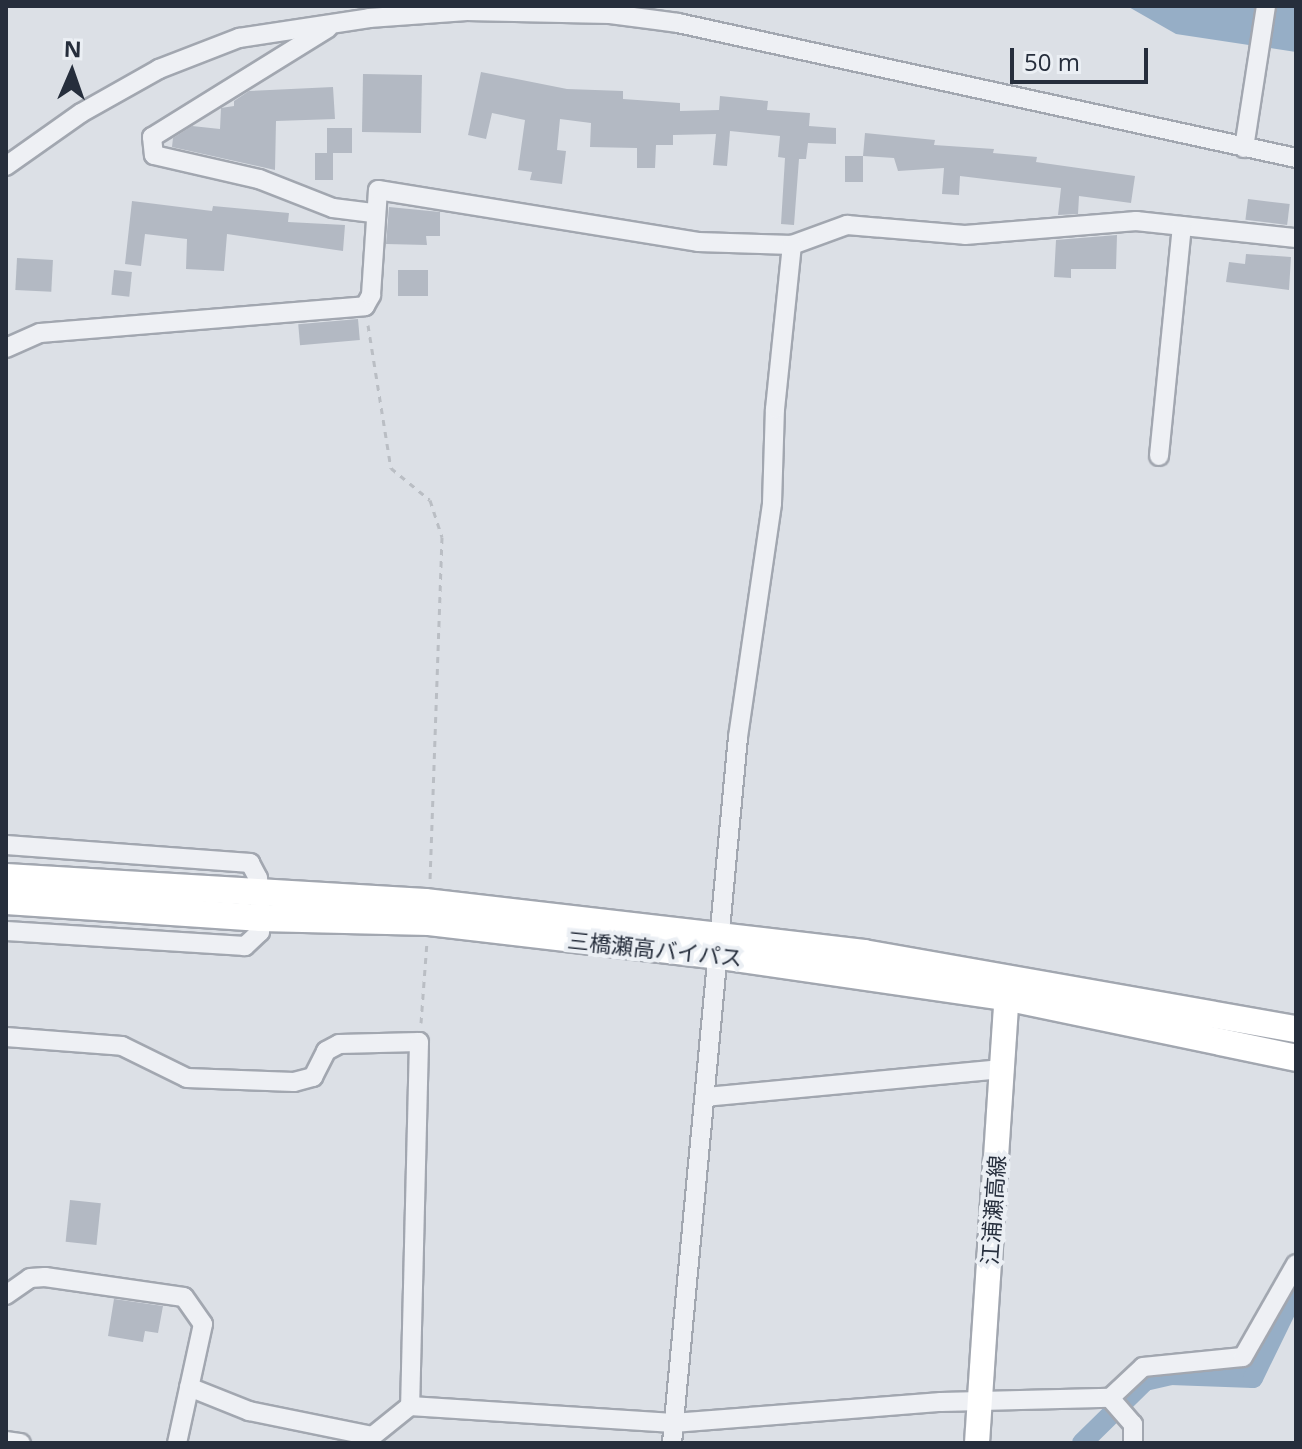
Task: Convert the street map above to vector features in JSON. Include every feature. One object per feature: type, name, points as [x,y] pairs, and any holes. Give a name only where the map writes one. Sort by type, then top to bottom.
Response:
[{"type":"highway","name":"三橋瀬高バイパス","points":[[6,877],[128,897],[260,906],[429,912],[720,946],[1296,1029]]},
{"type":"highway","name":"三橋瀬高バイパス","points":[[6,901],[128,897]]},
{"type":"highway","name":"三橋瀬高バイパス","points":[[1007,987],[1296,1058]]},
{"type":"main road","name":"江浦瀬高線","points":[[977,1443],[1007,987]]},
{"type":"street","points":[[1244,148],[1266,6]]},
{"type":"street","points":[[6,166],[81,113],[199,52],[257,34],[467,11],[610,14],[678,23],[1296,158]]},
{"type":"street","points":[[334,25],[152,137],[154,155],[259,179],[333,208],[373,213]]},
{"type":"street","points":[[6,348],[40,333],[365,306],[371,295],[373,213],[378,190],[698,242],[792,245],[847,225],[965,235],[1136,221],[1296,238]]},
{"type":"street","points":[[1159,456],[1182,226]]},
{"type":"street","points":[[672,1443],[738,737],[772,503],[775,409],[792,245]]},
{"type":"street","points":[[6,845],[250,863],[260,906],[260,932],[245,946],[6,931]]},
{"type":"street","points":[[6,1037],[122,1046],[187,1078],[294,1082],[313,1077],[326,1051],[339,1044],[419,1042],[410,1406]]},
{"type":"street","points":[[705,1097],[1001,1069]]},
{"type":"street","points":[[1117,1403],[1143,1367],[1243,1357],[1296,1264]]},
{"type":"street","points":[[6,1295],[30,1278],[45,1277],[184,1297],[203,1324],[177,1443]]},
{"type":"street","points":[[189,1387],[249,1411],[368,1440],[410,1406],[673,1423],[979,1401],[1117,1403]]},
{"type":"street","points":[[1117,1403],[1133,1424],[1133,1443]]},
{"type":"street","points":[[6,1441],[21,1443]]},
{"type":"path","points":[[365,306],[391,468],[430,500],[442,537],[429,912],[419,1042]]},
{"type":"water","points":[[1127,6],[1296,6],[1296,52],[1176,34]]},
{"type":"building","points":[[481,72],[567,89],[623,91],[623,99],[680,103],[680,111],[719,110],[720,96],[768,101],[767,110],[810,113],[809,126],[836,128],[836,144],[808,143],[806,159],[799,159],[794,225],[781,224],[785,158],[778,157],[780,136],[730,131],[727,166],[713,165],[716,134],[673,135],[673,145],[656,145],[655,168],[637,168],[637,148],[590,147],[591,123],[560,119],[557,150],[566,151],[562,184],[530,180],[532,172],[518,170],[525,120],[492,113],[486,139],[468,135]]},
{"type":"building","points":[[363,74],[422,75],[421,133],[362,132]]},
{"type":"building","points":[[333,87],[335,119],[276,121],[275,170],[172,147],[173,138],[192,126],[220,129],[221,108],[234,106],[234,101],[249,91]]},
{"type":"building","points":[[327,128],[352,128],[352,153],[327,153]]},
{"type":"building","points":[[865,133],[935,140],[934,145],[994,149],[993,153],[1037,157],[1036,162],[1135,176],[1131,203],[1079,196],[1078,214],[1058,215],[1061,188],[960,176],[959,195],[942,194],[944,168],[898,171],[894,158],[863,156]]},
{"type":"building","points":[[315,153],[333,153],[333,180],[315,180]]},
{"type":"building","points":[[845,156],[863,156],[863,182],[845,182]]},
{"type":"building","points":[[1248,199],[1290,204],[1287,225],[1245,220]]},
{"type":"building","points":[[132,201],[212,211],[213,206],[289,213],[288,222],[345,225],[343,251],[227,234],[224,271],[186,269],[187,239],[145,234],[141,266],[125,264]]},
{"type":"building","points":[[389,207],[440,212],[440,236],[426,236],[427,245],[386,244]]},
{"type":"building","points":[[1117,235],[1116,269],[1071,269],[1071,278],[1054,277],[1056,240]]},
{"type":"building","points":[[1246,254],[1291,257],[1289,290],[1226,282],[1229,262],[1245,264]]},
{"type":"building","points":[[17,258],[53,260],[51,292],[15,290]]},
{"type":"building","points":[[114,270],[132,272],[129,297],[111,295]]},
{"type":"building","points":[[398,270],[428,270],[428,296],[398,296]]},
{"type":"building","points":[[358,319],[360,340],[300,345],[298,324]]},
{"type":"building","points":[[70,1200],[101,1203],[96,1245],[66,1242]]},
{"type":"building","points":[[114,1299],[163,1306],[158,1333],[145,1331],[143,1342],[108,1336]]},
{"type":"waterway","points":[[1082,1443],[1145,1381],[1171,1375],[1253,1378],[1296,1290]]}]
